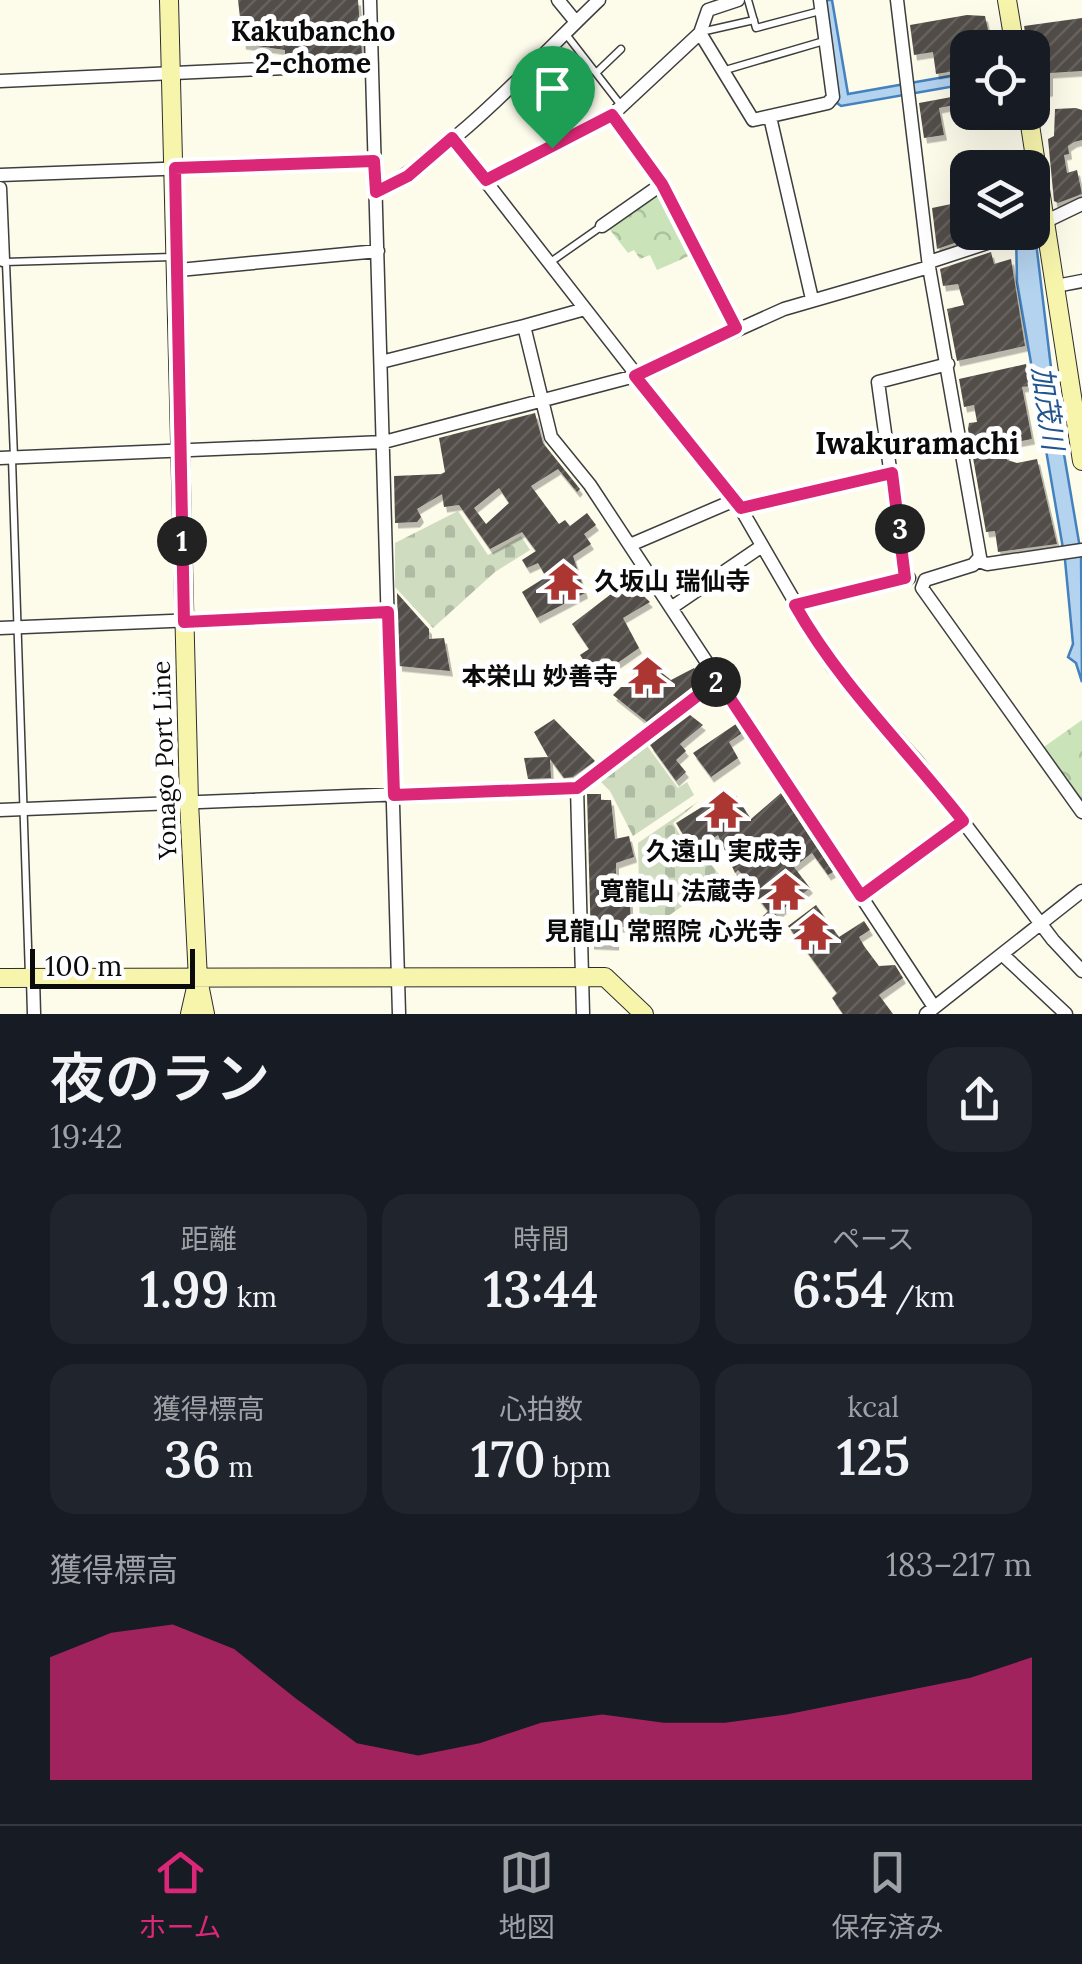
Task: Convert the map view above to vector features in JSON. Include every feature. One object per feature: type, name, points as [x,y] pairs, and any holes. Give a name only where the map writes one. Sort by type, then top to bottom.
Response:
[{"type":"main road","name":"Yonago Port Line","points":[[169,0],[189,802],[198,979],[204,1014]]},
{"type":"main road","points":[[1007,0],[1012,30]]},
{"type":"main road","points":[[1045,250],[1056,286],[1082,461]]},
{"type":"main road","points":[[0,978],[582,977],[611,979],[644,1014]]},
{"type":"main road","name":"Yonago Port Line","points":[[190,1014],[198,979]]},
{"type":"street","points":[[370,0],[399,1014]]},
{"type":"street","points":[[558,0],[576,22]]},
{"type":"street","points":[[376,192],[408,176],[600,0]]},
{"type":"street","points":[[738,0],[703,5],[700,32],[753,120],[833,100],[821,5]]},
{"type":"street","points":[[897,0],[929,265],[979,561]]},
{"type":"street","points":[[486,180],[616,110],[700,32]]},
{"type":"street","points":[[0,80],[372,64]]},
{"type":"street","points":[[616,110],[662,184],[736,328]]},
{"type":"street","points":[[770,117],[812,300]]},
{"type":"street","points":[[452,138],[738,504],[842,678],[886,724],[1082,971]]},
{"type":"street","points":[[0,175],[374,161]]},
{"type":"street","points":[[602,226],[662,184]]},
{"type":"street","points":[[0,188],[4,262]]},
{"type":"street","points":[[1050,220],[1082,204]]},
{"type":"street","points":[[8,458],[384,442],[635,376],[736,328],[972,250]]},
{"type":"street","points":[[178,263],[378,251]]},
{"type":"street","points":[[1056,286],[1082,281]]},
{"type":"street","points":[[381,362],[584,309]]},
{"type":"street","points":[[524,326],[551,436],[672,608],[861,896],[930,1011],[1082,892]]},
{"type":"street","points":[[905,578],[878,382],[948,364]]},
{"type":"street","points":[[630,545],[738,504],[892,473]]},
{"type":"street","points":[[672,608],[762,546]]},
{"type":"street","points":[[795,605],[905,578],[923,582],[979,561],[987,564],[1082,550]]},
{"type":"street","points":[[923,582],[923,590],[1082,812]]},
{"type":"street","points":[[0,628],[388,612]]},
{"type":"street","points":[[0,810],[577,788],[718,680]]},
{"type":"street","points":[[577,788],[583,1014]]},
{"type":"street","points":[[861,896],[963,821]]},
{"type":"street","points":[[1003,955],[1066,1014]]},
{"type":"street","points":[[31,978],[34,1014]]},
{"type":"lane","points":[[748,0],[756,28],[821,5]]},
{"type":"lane","points":[[700,32],[754,20]]},
{"type":"lane","points":[[565,33],[596,73],[616,110]]},
{"type":"lane","points":[[722,71],[826,40]]},
{"type":"lane","points":[[596,73],[621,49]]},
{"type":"lane","points":[[552,262],[602,226]]},
{"type":"lane","points":[[31,978],[8,458],[4,262],[178,263]]},
{"type":"green space","points":[[658,189],[696,253],[657,270],[650,255],[640,259],[634,250],[628,253],[607,226]]},
{"type":"green space","points":[[458,511],[488,555],[521,536],[530,550],[495,572],[433,628],[395,587],[395,543]]},
{"type":"green space","points":[[1082,720],[1082,807],[1041,749]]},
{"type":"green space","points":[[645,743],[678,788],[687,782],[694,795],[633,836],[610,791],[597,778]]},
{"type":"green space","points":[[699,801],[673,823],[688,849],[696,846],[722,878],[640,936],[638,843]]},
{"type":"water","points":[[823,0],[832,0],[848,94],[950,76],[950,87],[841,106],[837,103]]},
{"type":"water","name":"加茂川","points":[[1016,250],[1037,250],[1055,401],[1081,554],[1082,682],[1076,663],[1068,657],[1073,644],[1065,560],[1017,282]]},
{"type":"building","points":[[238,0],[358,0],[362,54],[285,58],[285,50],[243,44]]},
{"type":"building","points":[[967,15],[985,16],[988,30],[950,30],[950,72],[936,74],[933,52],[914,55],[910,25]]},
{"type":"building","points":[[1082,18],[1082,71],[1050,73],[1050,30],[1025,30],[1024,26]]},
{"type":"building","points":[[950,97],[950,106],[939,108],[944,135],[924,138],[919,103]]},
{"type":"building","points":[[1055,109],[1082,110],[1082,140],[1068,146],[1069,154],[1064,155],[1067,173],[1077,170],[1082,194],[1058,203],[1054,201],[1048,139],[1054,136]]},
{"type":"building","points":[[950,204],[950,245],[937,249],[932,208]]},
{"type":"building","points":[[991,252],[994,264],[1011,259],[1025,346],[957,361],[947,309],[964,305],[958,284],[943,286],[940,269]]},
{"type":"building","points":[[1026,364],[1030,386],[1022,387],[1032,439],[1005,444],[1007,460],[1017,463],[1037,459],[1057,544],[998,552],[995,531],[986,532],[968,429],[969,423],[977,422],[974,405],[964,407],[959,379]]},
{"type":"building","points":[[535,413],[543,443],[580,489],[577,492],[558,469],[531,486],[559,524],[565,520],[570,526],[587,513],[596,525],[584,534],[591,544],[573,556],[585,593],[537,618],[522,592],[546,577],[538,563],[527,568],[522,560],[536,551],[522,532],[490,549],[459,505],[444,507],[442,494],[417,509],[421,517],[417,522],[395,523],[394,476],[445,472],[439,438]],"holes":[[[499,488],[509,503],[486,524],[474,508]]]},
{"type":"building","points":[[628,581],[650,602],[623,618],[639,648],[596,678],[580,664],[584,661],[580,655],[589,649],[572,624]]},
{"type":"building","points":[[397,593],[429,629],[429,639],[444,638],[450,671],[399,666]]},
{"type":"building","points":[[647,661],[671,680],[694,668],[703,679],[647,722],[613,695]]},
{"type":"building","points":[[690,715],[703,725],[680,744],[686,751],[676,760],[686,772],[676,781],[650,745]]},
{"type":"building","points":[[554,719],[595,761],[573,777],[564,778],[550,759],[551,778],[528,779],[524,758],[548,757],[534,732]]},
{"type":"building","points":[[736,724],[742,733],[729,742],[738,758],[711,777],[693,753]]},
{"type":"building","points":[[726,792],[731,799],[736,796],[751,819],[781,793],[833,872],[828,875],[812,853],[794,867],[810,888],[760,927],[756,923],[768,911],[754,893],[757,890],[738,870],[735,873],[718,835],[700,847],[696,842],[690,846],[676,823]]},
{"type":"building","points":[[587,794],[601,794],[601,800],[611,800],[615,839],[629,836],[634,857],[616,863],[616,883],[629,883],[631,927],[617,927],[616,945],[591,944]]},
{"type":"building","points":[[816,905],[839,937],[864,921],[870,930],[859,937],[864,946],[879,966],[895,965],[903,978],[879,995],[893,1014],[843,1014],[832,998],[837,993],[788,926]]},
{"type":"place","name":"久坂山 瑞仙寺","points":[[564,581]]},
{"type":"place","name":"本栄山 妙善寺","points":[[648,676]]},
{"type":"place","name":"久遠山 実成寺","points":[[724,810]]},
{"type":"place","name":"寛龍山 法蔵寺","points":[[786,891]]},
{"type":"place","name":"見龍山 常照院 心光寺","points":[[813,931]]},
{"type":"district","name":"Kakubancho 2-chome","points":[[313,47]]},
{"type":"district","name":"Iwakuramachi","points":[[917,443]]},
{"type":"route","points":[[612,115],[662,184],[691,237],[736,328],[635,376],[741,508],[892,473],[905,578],[795,605],[832,666],[886,724],[963,821],[861,896],[718,680],[577,788],[394,795],[388,612],[184,622],[175,168],[374,161],[376,192],[408,176],[452,138],[486,180],[552,148],[612,115]]}]
